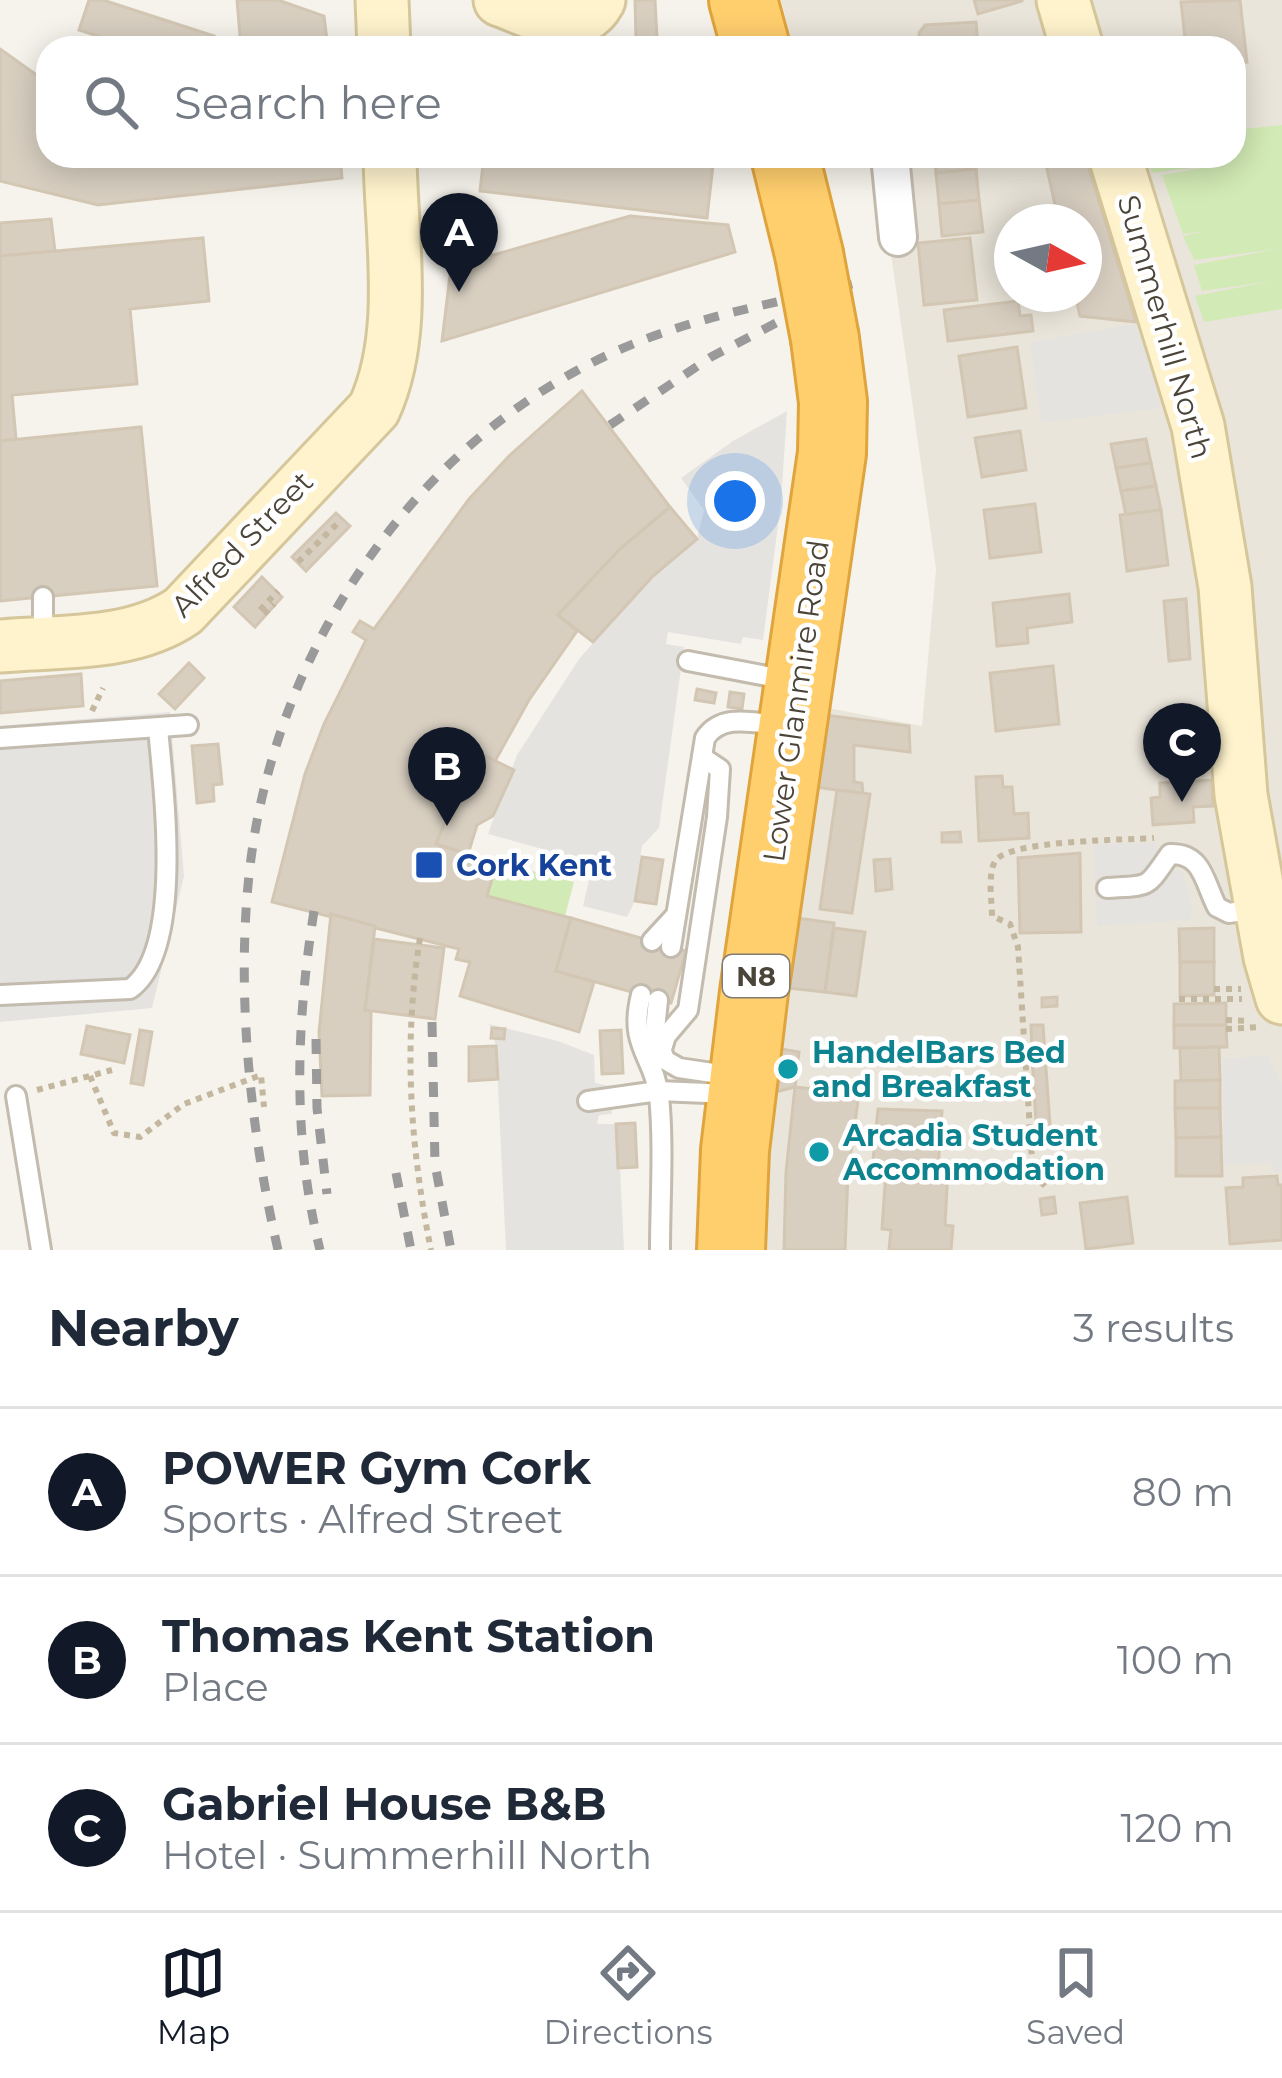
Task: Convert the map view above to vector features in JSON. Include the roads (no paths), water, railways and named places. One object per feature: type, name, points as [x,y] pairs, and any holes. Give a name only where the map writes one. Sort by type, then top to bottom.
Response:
[{"type":"highway","points":[[743,0],[753,36]]},
{"type":"highway","name":"Lower Glanmire Road","points":[[731,1250],[743,1086],[833,438],[825,339],[788,168]]},
{"type":"main road","points":[[382,0],[384,36]]},
{"type":"main road","points":[[500,0],[586,11]]},
{"type":"main road","points":[[1063,0],[1074,36]]},
{"type":"main road","name":"Alfred Street","points":[[29,629],[156,628],[183,611],[231,541],[374,409],[398,378],[390,168]]},
{"type":"main road","name":"Summerhill North","points":[[1119,168],[1198,426],[1225,587],[1241,795],[1261,909],[1266,1007]]},
{"type":"street","points":[[891,168],[898,237]]},
{"type":"lane","points":[[688,661],[794,704]]},
{"type":"lane","points":[[662,944],[676,914],[705,738],[713,726],[794,704]]},
{"type":"lane","points":[[0,738],[188,725]]},
{"type":"lane","points":[[0,995],[130,989],[139,983],[151,957],[169,872],[158,728]]},
{"type":"lane","points":[[662,1052],[666,1036],[688,1010],[717,817],[720,769],[702,757]]},
{"type":"lane","points":[[1107,888],[1145,886],[1170,854],[1183,854],[1198,862],[1217,907],[1229,913],[1261,909]]},
{"type":"lane","points":[[661,1250],[658,1091],[639,1043],[637,1022],[650,997],[665,1060],[679,1069],[743,1086]]},
{"type":"lane","points":[[588,1101],[743,1086]]},
{"type":"lane","points":[[16,1096],[41,1250]]},
{"type":"railway","points":[[278,1250],[251,1090],[245,922],[258,816],[275,748],[331,618],[412,503],[461,453],[516,409],[576,371],[645,339],[852,284]]},
{"type":"railway","points":[[803,325],[855,300]]},
{"type":"railway","points":[[610,425],[711,357],[816,302]]},
{"type":"railway","points":[[314,911],[303,996],[300,1081],[305,1165],[320,1250]]},
{"type":"railway","points":[[432,1022],[435,1164],[451,1250]]},
{"type":"railway","points":[[316,1039],[317,1108],[327,1194]]},
{"type":"railway","points":[[396,1173],[411,1250]]},
{"type":"place","name":"POWER Gym Cork","points":[[459,292]]},
{"type":"place","name":"Gabriel House B&B","points":[[1182,802]]},
{"type":"place","name":"Thomas Kent Station","points":[[447,826]]},
{"type":"place","name":"Cork Kent","points":[[429,865]]},
{"type":"place","name":"HandelBars Bed and Breakfast","points":[[788,1069]]},
{"type":"place","name":"Arcadia Student Accommodation","points":[[819,1152]]}]
